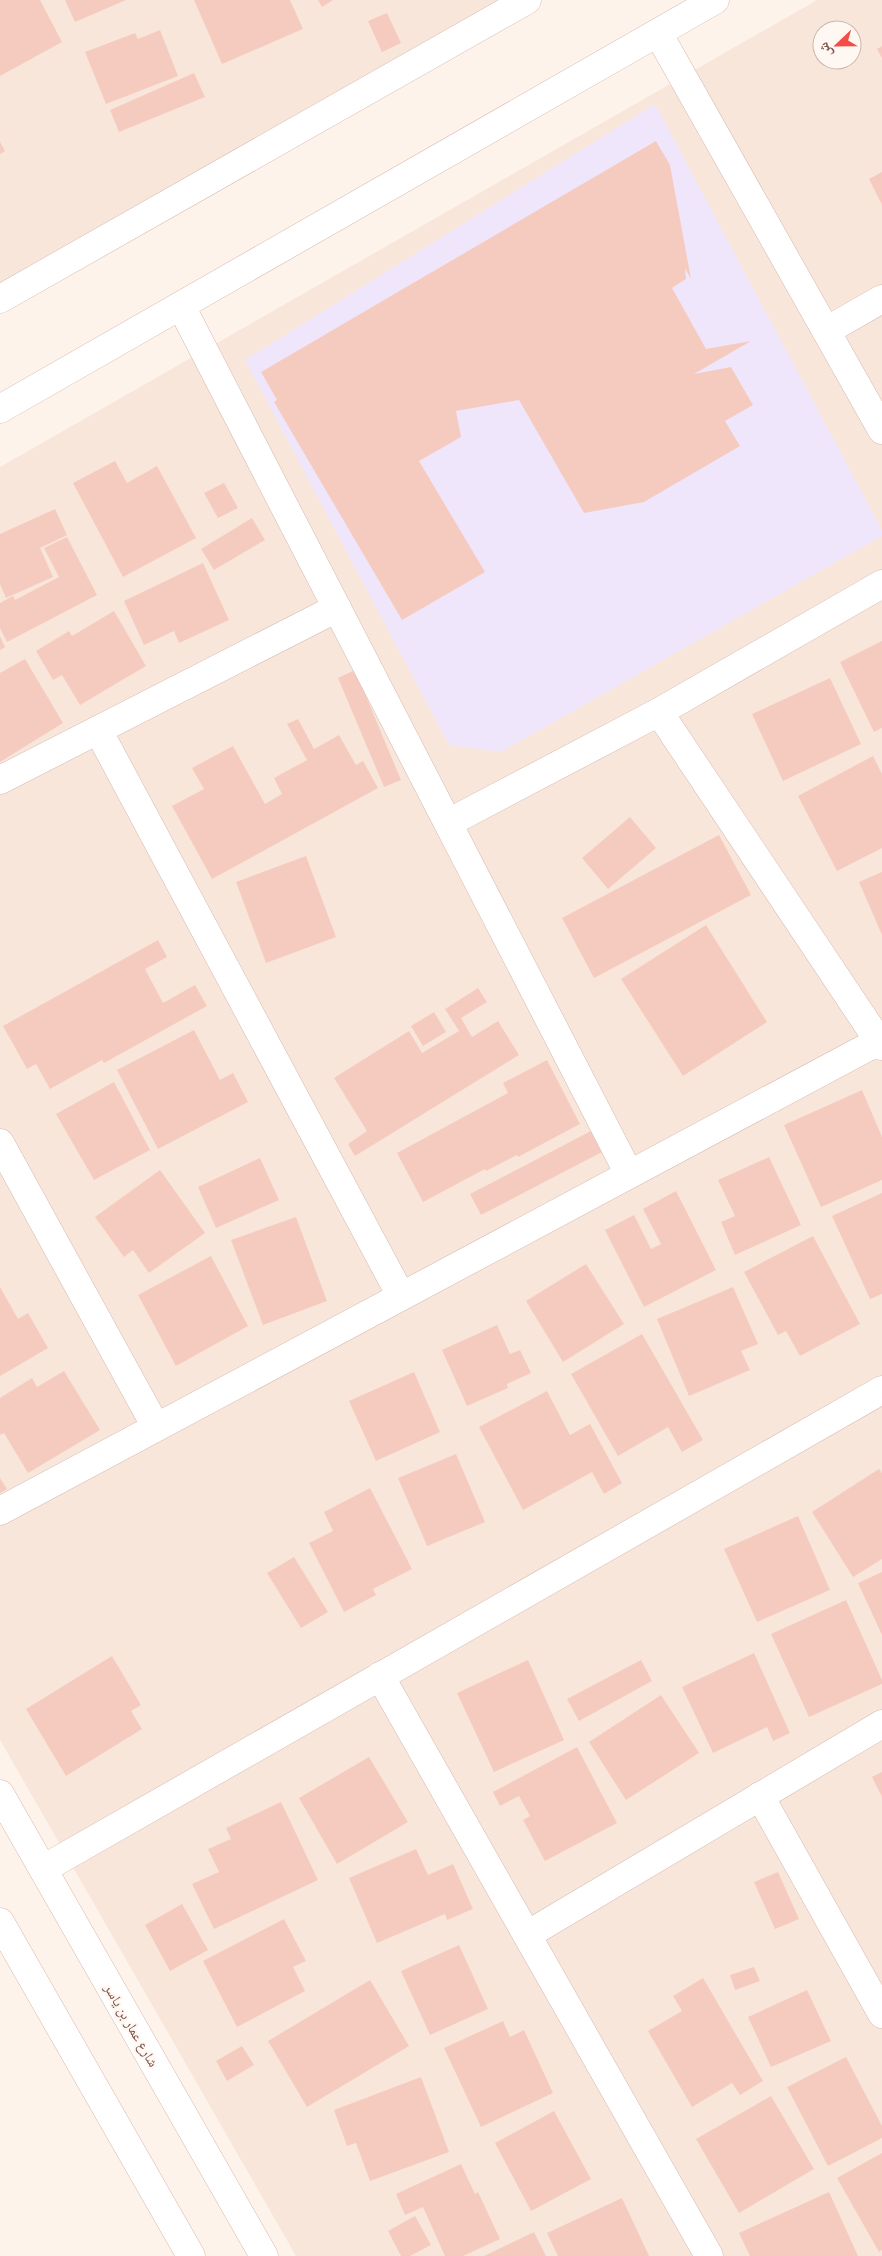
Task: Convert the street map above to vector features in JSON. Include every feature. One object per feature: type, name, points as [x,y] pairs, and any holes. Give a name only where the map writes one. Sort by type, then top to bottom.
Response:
[{"type":"street","points":[[0,299],[527,0]]},
{"type":"street","points":[[0,409],[715,0]]},
{"type":"street","points":[[658,33],[882,430]]},
{"type":"street","points":[[826,331],[882,299]]},
{"type":"street","points":[[180,306],[630,1174]]},
{"type":"street","points":[[448,823],[659,712],[882,584]]},
{"type":"street","points":[[0,780],[337,608]]},
{"type":"street","points":[[0,1511],[630,1174],[880,1044],[659,712]]},
{"type":"street","points":[[98,730],[402,1296]]},
{"type":"street","points":[[0,1143],[156,1427]]},
{"type":"street","points":[[43,1869],[882,1390]]},
{"type":"street","points":[[380,1676],[709,2256]]},
{"type":"street","points":[[527,1935],[882,1724]]},
{"type":"street","name":"شارع عمار بن ياسر","points":[[0,1794],[264,2256]]},
{"type":"street","points":[[760,1796],[882,2014]]},
{"type":"street","points":[[0,1922],[191,2256]]},
{"type":"shaded area","points":[[0,0],[498,0],[0,282]]},
{"type":"shaded area","points":[[817,0],[882,0],[882,2256],[296,2256],[0,1740],[0,467]]},
{"type":"shaded area","points":[[655,104],[882,530],[882,536],[501,752],[449,745],[245,360]]},
{"type":"building","points":[[0,0],[40,0],[62,42],[0,76]]},
{"type":"building","points":[[65,0],[126,0],[75,22]]},
{"type":"building","points":[[194,0],[290,0],[303,29],[222,64]]},
{"type":"building","points":[[318,0],[333,0],[322,7]]},
{"type":"building","points":[[387,13],[401,43],[382,52],[368,21]]},
{"type":"building","points":[[160,30],[178,76],[106,104],[85,52],[135,33],[138,39]]},
{"type":"building","points":[[882,46],[882,58],[877,49]]},
{"type":"building","points":[[194,73],[205,97],[119,132],[110,110]]},
{"type":"building","points":[[656,141],[670,165],[691,279],[685,268],[686,279],[672,288],[706,349],[751,341],[694,374],[731,367],[753,405],[725,421],[740,446],[644,502],[584,513],[519,400],[456,411],[461,437],[419,461],[485,572],[402,620],[274,402],[277,400],[261,372]]},
{"type":"building","points":[[0,142],[5,151],[0,154]]},
{"type":"building","points":[[882,172],[882,205],[869,179]]},
{"type":"building","points":[[115,461],[127,483],[157,466],[196,538],[123,577],[73,483]]},
{"type":"building","points":[[224,483],[238,508],[218,518],[204,493]]},
{"type":"building","points":[[55,509],[67,535],[40,548],[53,577],[6,598],[0,584],[0,534]]},
{"type":"building","points":[[252,518],[265,540],[214,570],[201,549]]},
{"type":"building","points":[[67,537],[97,595],[7,642],[0,628],[0,603],[13,596],[15,600],[59,577],[44,548]]},
{"type":"building","points":[[203,563],[229,620],[179,643],[174,631],[144,645],[124,601]]},
{"type":"building","points":[[114,611],[146,666],[80,705],[62,675],[53,680],[36,651],[69,631],[72,636]]},
{"type":"building","points":[[0,636],[5,647],[0,650]]},
{"type":"building","points":[[882,641],[882,728],[874,732],[840,662]]},
{"type":"building","points":[[25,659],[63,723],[0,762],[0,673]]},
{"type":"building","points":[[355,670],[401,780],[384,787],[338,678]]},
{"type":"building","points":[[830,678],[861,744],[783,781],[752,714]]},
{"type":"building","points":[[298,719],[314,749],[339,735],[356,765],[363,761],[378,788],[212,879],[172,806],[204,789],[192,768],[233,746],[265,804],[282,794],[274,778],[307,760],[287,724]]},
{"type":"building","points":[[873,756],[882,774],[882,848],[837,871],[798,796]]},
{"type":"building","points":[[630,817],[656,848],[608,889],[582,858]]},
{"type":"building","points":[[719,835],[751,895],[594,978],[562,918]]},
{"type":"building","points":[[306,856],[336,937],[266,963],[236,882]]},
{"type":"building","points":[[882,872],[882,935],[859,882]]},
{"type":"building","points":[[706,925],[767,1022],[683,1076],[621,979]]},
{"type":"building","points":[[158,940],[167,957],[145,969],[163,1003],[195,985],[207,1006],[104,1063],[102,1060],[50,1089],[36,1064],[27,1069],[3,1026]]},
{"type":"building","points":[[478,988],[487,1002],[461,1018],[472,1037],[498,1021],[519,1055],[355,1156],[348,1144],[367,1131],[334,1078],[409,1031],[422,1053],[459,1031],[445,1009]]},
{"type":"building","points":[[434,1012],[446,1032],[423,1046],[411,1026]]},
{"type":"building","points":[[194,1030],[220,1080],[233,1073],[248,1102],[158,1149],[117,1070]]},
{"type":"building","points":[[547,1060],[580,1124],[518,1157],[517,1155],[486,1171],[485,1169],[423,1202],[397,1153],[508,1093],[503,1083]]},
{"type":"building","points":[[114,1082],[150,1150],[94,1180],[56,1114]]},
{"type":"building","points":[[862,1090],[882,1137],[882,1180],[821,1207],[784,1125]]},
{"type":"building","points":[[591,1131],[602,1152],[481,1215],[470,1194]]},
{"type":"building","points":[[769,1157],[801,1225],[735,1255],[721,1222],[735,1216],[718,1180]]},
{"type":"building","points":[[260,1158],[279,1200],[216,1228],[198,1187]]},
{"type":"building","points":[[160,1170],[205,1233],[149,1273],[133,1250],[124,1257],[95,1217]]},
{"type":"building","points":[[676,1191],[716,1270],[644,1307],[605,1230],[634,1215],[651,1249],[661,1244],[643,1209]]},
{"type":"building","points":[[882,1193],[882,1294],[870,1299],[832,1216]]},
{"type":"building","points":[[296,1217],[327,1301],[263,1325],[231,1240]]},
{"type":"building","points":[[813,1236],[860,1324],[800,1356],[786,1331],[778,1335],[744,1272]]},
{"type":"building","points":[[211,1256],[248,1326],[176,1366],[138,1295]]},
{"type":"building","points":[[586,1264],[624,1324],[563,1362],[526,1301]]},
{"type":"building","points":[[0,1287],[18,1319],[28,1313],[48,1348],[0,1376]]},
{"type":"building","points":[[733,1287],[758,1344],[741,1351],[750,1370],[689,1396],[657,1319]]},
{"type":"building","points":[[497,1325],[510,1354],[520,1350],[531,1373],[507,1384],[508,1388],[467,1406],[442,1350]]},
{"type":"building","points":[[642,1334],[703,1440],[682,1452],[668,1427],[618,1456],[571,1374]]},
{"type":"building","points":[[64,1371],[100,1430],[28,1473],[4,1433],[0,1435],[0,1398],[32,1378],[37,1387]]},
{"type":"building","points":[[414,1372],[440,1432],[376,1461],[349,1401]]},
{"type":"building","points":[[547,1391],[570,1435],[590,1424],[622,1483],[604,1494],[592,1472],[523,1510],[479,1427]]},
{"type":"building","points":[[456,1454],[485,1522],[427,1546],[398,1478]]},
{"type":"building","points":[[879,1469],[882,1473],[882,1559],[853,1577],[812,1512]]},
{"type":"building","points":[[0,1478],[7,1489],[0,1493]]},
{"type":"building","points":[[370,1488],[412,1569],[373,1589],[376,1595],[344,1612],[309,1543],[333,1531],[324,1512]]},
{"type":"building","points":[[798,1516],[830,1590],[757,1622],[724,1549]]},
{"type":"building","points":[[294,1557],[328,1612],[301,1628],[267,1573]]},
{"type":"building","points":[[882,1572],[882,1635],[858,1583]]},
{"type":"building","points":[[846,1600],[882,1680],[882,1684],[809,1717],[771,1634]]},
{"type":"building","points":[[754,1653],[790,1733],[773,1741],[767,1727],[713,1753],[682,1687]]},
{"type":"building","points":[[112,1656],[141,1705],[131,1711],[142,1729],[66,1776],[26,1709]]},
{"type":"building","points":[[528,1660],[564,1740],[494,1772],[457,1693]]},
{"type":"building","points":[[641,1660],[652,1681],[579,1721],[567,1699]]},
{"type":"building","points":[[661,1695],[699,1753],[626,1800],[589,1742]]},
{"type":"building","points":[[577,1747],[617,1823],[545,1861],[523,1820],[530,1816],[519,1796],[500,1806],[493,1792]]},
{"type":"building","points":[[369,1757],[408,1822],[337,1864],[299,1798]]},
{"type":"building","points":[[882,1772],[882,1797],[872,1777]]},
{"type":"building","points":[[281,1802],[318,1880],[214,1929],[192,1884],[219,1872],[208,1849],[231,1839],[226,1828]]},
{"type":"building","points":[[416,1849],[428,1875],[453,1864],[473,1909],[447,1920],[445,1914],[377,1943],[349,1878]]},
{"type":"building","points":[[778,1872],[799,1919],[775,1929],[754,1882]]},
{"type":"building","points":[[182,1904],[208,1950],[170,1971],[145,1925]]},
{"type":"building","points":[[284,1919],[306,1961],[293,1967],[305,1991],[237,2027],[203,1961]]},
{"type":"building","points":[[459,1945],[488,2009],[430,2035],[401,1971]]},
{"type":"building","points":[[754,1967],[760,1981],[735,1990],[730,1975]]},
{"type":"building","points":[[703,1978],[763,2081],[740,2095],[732,2083],[692,2107],[648,2031],[682,2011],[673,1996]]},
{"type":"building","points":[[370,1980],[409,2046],[307,2107],[268,2041]]},
{"type":"building","points":[[807,1990],[831,2041],[771,2067],[748,2017]]},
{"type":"building","points":[[503,2021],[510,2037],[524,2030],[553,2093],[481,2127],[444,2048]]},
{"type":"building","points":[[242,2046],[254,2065],[227,2081],[216,2061]]},
{"type":"building","points":[[846,2057],[882,2126],[882,2138],[828,2166],[787,2087]]},
{"type":"building","points":[[421,2077],[449,2152],[370,2181],[356,2143],[347,2146],[334,2110]]},
{"type":"building","points":[[771,2096],[814,2169],[739,2213],[696,2139]]},
{"type":"building","points":[[554,2111],[591,2179],[531,2211],[495,2143]]},
{"type":"building","points":[[882,2153],[882,2250],[879,2252],[837,2178]]},
{"type":"building","points":[[461,2164],[475,2194],[478,2192],[500,2239],[463,2256],[445,2256],[423,2207],[405,2215],[396,2194]]},
{"type":"building","points":[[829,2192],[858,2256],[750,2256],[739,2233]]},
{"type":"building","points":[[622,2198],[649,2256],[558,2256],[547,2233]]},
{"type":"building","points":[[415,2216],[431,2245],[410,2256],[401,2256],[388,2231]]},
{"type":"building","points":[[534,2232],[546,2256],[484,2256]]}]
